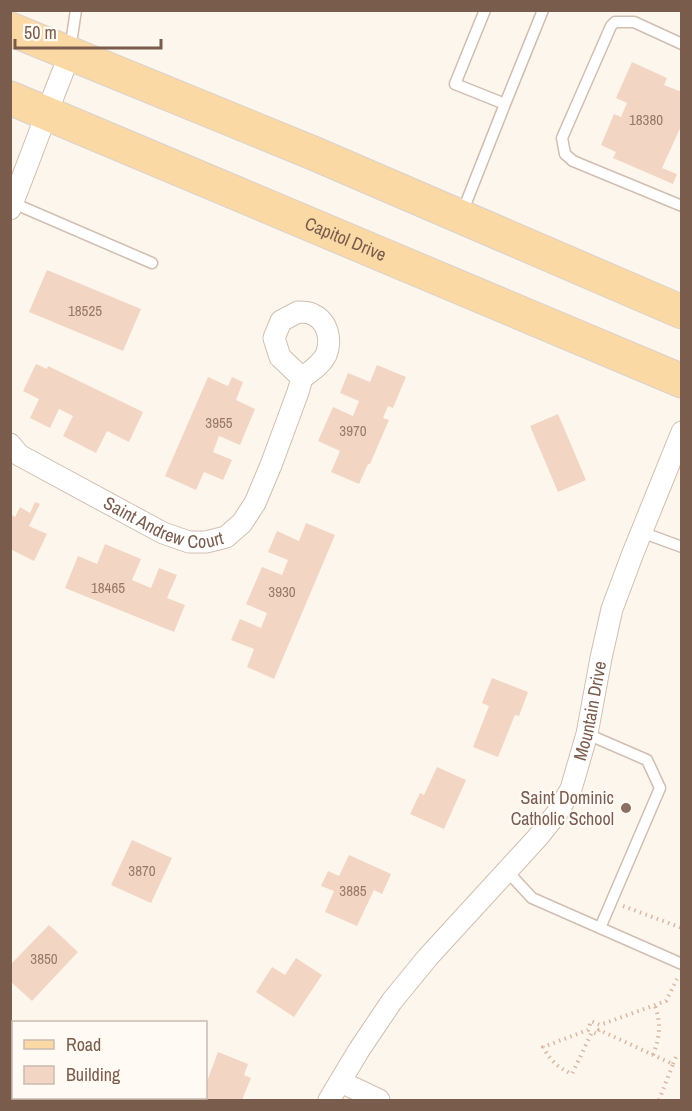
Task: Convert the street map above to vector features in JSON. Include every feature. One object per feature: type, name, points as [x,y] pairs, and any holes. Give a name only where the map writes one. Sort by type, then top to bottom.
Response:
[{"type":"main road","points":[[10,29],[313,153],[681,312]]},
{"type":"main road","name":"Capitol Drive","points":[[10,98],[681,381]]},
{"type":"street","points":[[12,206],[70,54]]},
{"type":"street","name":"Saint Andrew Court","points":[[10,444],[19,455],[163,532],[189,542],[207,542],[226,537],[242,523],[255,503],[302,378]]},
{"type":"street","name":"Mountain Drive","points":[[329,1101],[359,1050],[392,1001],[428,957],[538,837],[557,813],[571,789],[587,734],[612,609],[681,432]]},
{"type":"street","points":[[341,1082],[379,1101]]},
{"type":"lane","points":[[70,54],[76,10]]},
{"type":"lane","points":[[485,10],[455,84],[505,104]]},
{"type":"lane","points":[[460,216],[543,10]]},
{"type":"lane","points":[[681,44],[634,22],[615,22],[611,26],[562,138],[565,154],[573,161],[681,206]]},
{"type":"lane","points":[[12,206],[152,263]]},
{"type":"lane","points":[[641,532],[681,547]]},
{"type":"lane","points":[[587,734],[647,760],[660,788],[600,928]]},
{"type":"lane","points":[[507,871],[532,898],[681,964]]},
{"type":"path","points":[[612,900],[681,928]]},
{"type":"path","points":[[674,1064],[653,1055],[600,1027],[591,1021],[590,1031],[572,1074],[553,1063],[543,1047],[590,1031],[597,1034],[600,1027],[666,1001],[677,980]]},
{"type":"path","points":[[653,1055],[660,1026],[655,1006]]},
{"type":"path","points":[[659,1101],[676,1057],[681,1056]]},
{"type":"building","points":[[632,62],[667,78],[664,85],[682,92],[682,124],[662,168],[677,174],[673,184],[613,158],[616,152],[601,145],[614,114],[621,117],[627,103],[616,98]]},
{"type":"building","points":[[47,270],[141,309],[123,351],[29,312]]},
{"type":"building","points":[[36,364],[47,369],[48,366],[143,412],[129,442],[107,431],[96,453],[63,436],[73,416],[59,409],[50,428],[30,418],[39,399],[23,391]]},
{"type":"building","points":[[377,365],[406,377],[393,408],[388,406],[383,418],[389,420],[359,484],[331,472],[340,451],[318,441],[333,407],[353,416],[359,401],[340,393],[348,373],[370,382]]},
{"type":"building","points":[[208,377],[228,386],[232,377],[243,382],[236,400],[255,409],[240,445],[219,436],[213,452],[232,460],[223,480],[204,472],[196,490],[165,476]]},
{"type":"building","points":[[558,414],[586,480],[558,492],[530,426]]},
{"type":"building","points":[[35,502],[40,504],[29,526],[47,534],[34,561],[10,549],[10,514],[15,517],[20,507],[30,513]]},
{"type":"building","points":[[306,523],[335,535],[274,679],[247,667],[254,649],[231,640],[240,619],[261,628],[267,613],[246,604],[262,567],[282,575],[288,560],[268,552],[277,531],[299,541]]},
{"type":"building","points":[[105,544],[141,559],[132,580],[151,588],[159,568],[177,575],[167,598],[185,605],[174,632],[65,588],[78,556],[97,564]]},
{"type":"building","points":[[492,678],[528,692],[519,716],[515,715],[498,757],[473,747],[489,706],[482,703]]},
{"type":"building","points":[[437,767],[466,780],[444,829],[410,814],[420,793],[424,795]]},
{"type":"building","points":[[132,840],[172,858],[151,903],[111,885]]},
{"type":"building","points":[[349,855],[391,874],[382,894],[374,890],[357,926],[325,912],[334,891],[321,886],[328,871],[339,876]]},
{"type":"building","points":[[49,925],[78,952],[32,1001],[10,981],[10,965]]},
{"type":"building","points":[[296,958],[322,975],[294,1017],[256,992],[272,967],[285,975]]},
{"type":"building","points":[[218,1052],[248,1064],[244,1075],[251,1078],[242,1100],[199,1100],[207,1099],[207,1081]]},
{"type":"place","name":"Saint Dominic Catholic School","points":[[626,808]]}]
